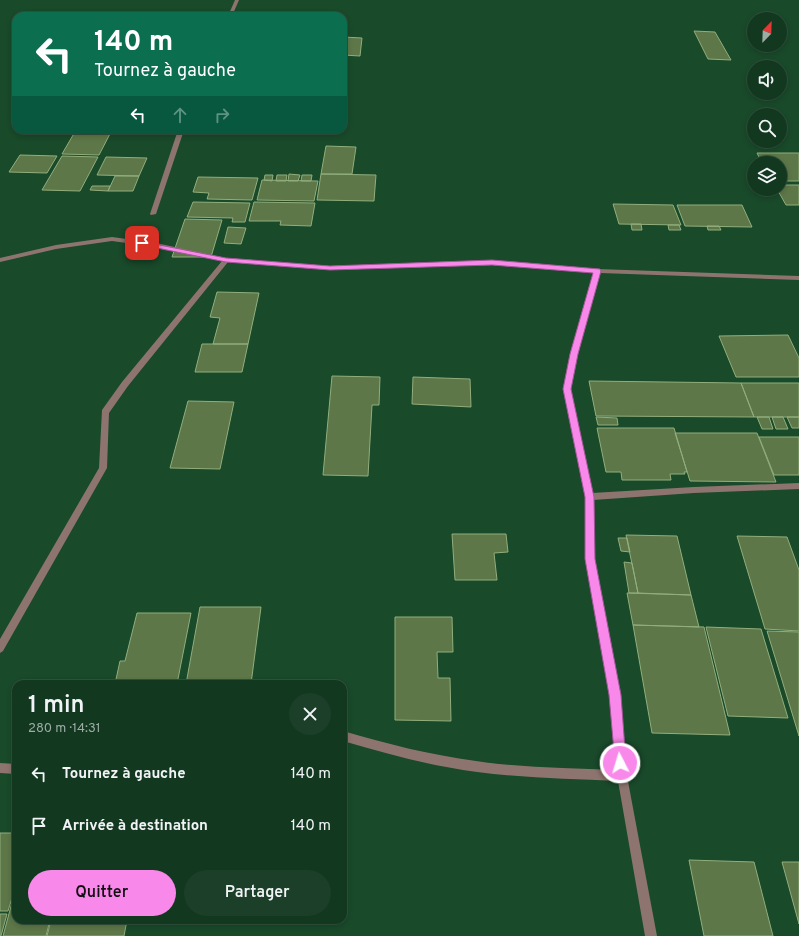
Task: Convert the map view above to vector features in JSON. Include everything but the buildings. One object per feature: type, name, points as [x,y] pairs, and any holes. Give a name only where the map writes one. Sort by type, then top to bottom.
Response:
[{"type":"street","points":[[232,12],[237,0]]},
{"type":"street","points":[[153,214],[180,134]]},
{"type":"street","points":[[0,260],[56,247],[112,239],[156,245],[226,260],[330,268],[492,263],[597,271],[799,278]]},
{"type":"street","points":[[0,648],[103,468],[105,412],[124,384],[226,260]]},
{"type":"street","points":[[597,271],[574,354],[567,389],[589,497],[590,559],[615,695],[622,776],[651,936]]},
{"type":"street","points":[[589,497],[799,486]]},
{"type":"street","points":[[347,737],[394,751],[459,764],[529,771],[622,776]]},
{"type":"street","points":[[0,768],[12,769]]},
{"type":"route","points":[[142,243],[226,260],[330,268],[492,263],[597,271],[574,354],[567,389],[589,497],[590,559],[615,695],[620,763]]}]
